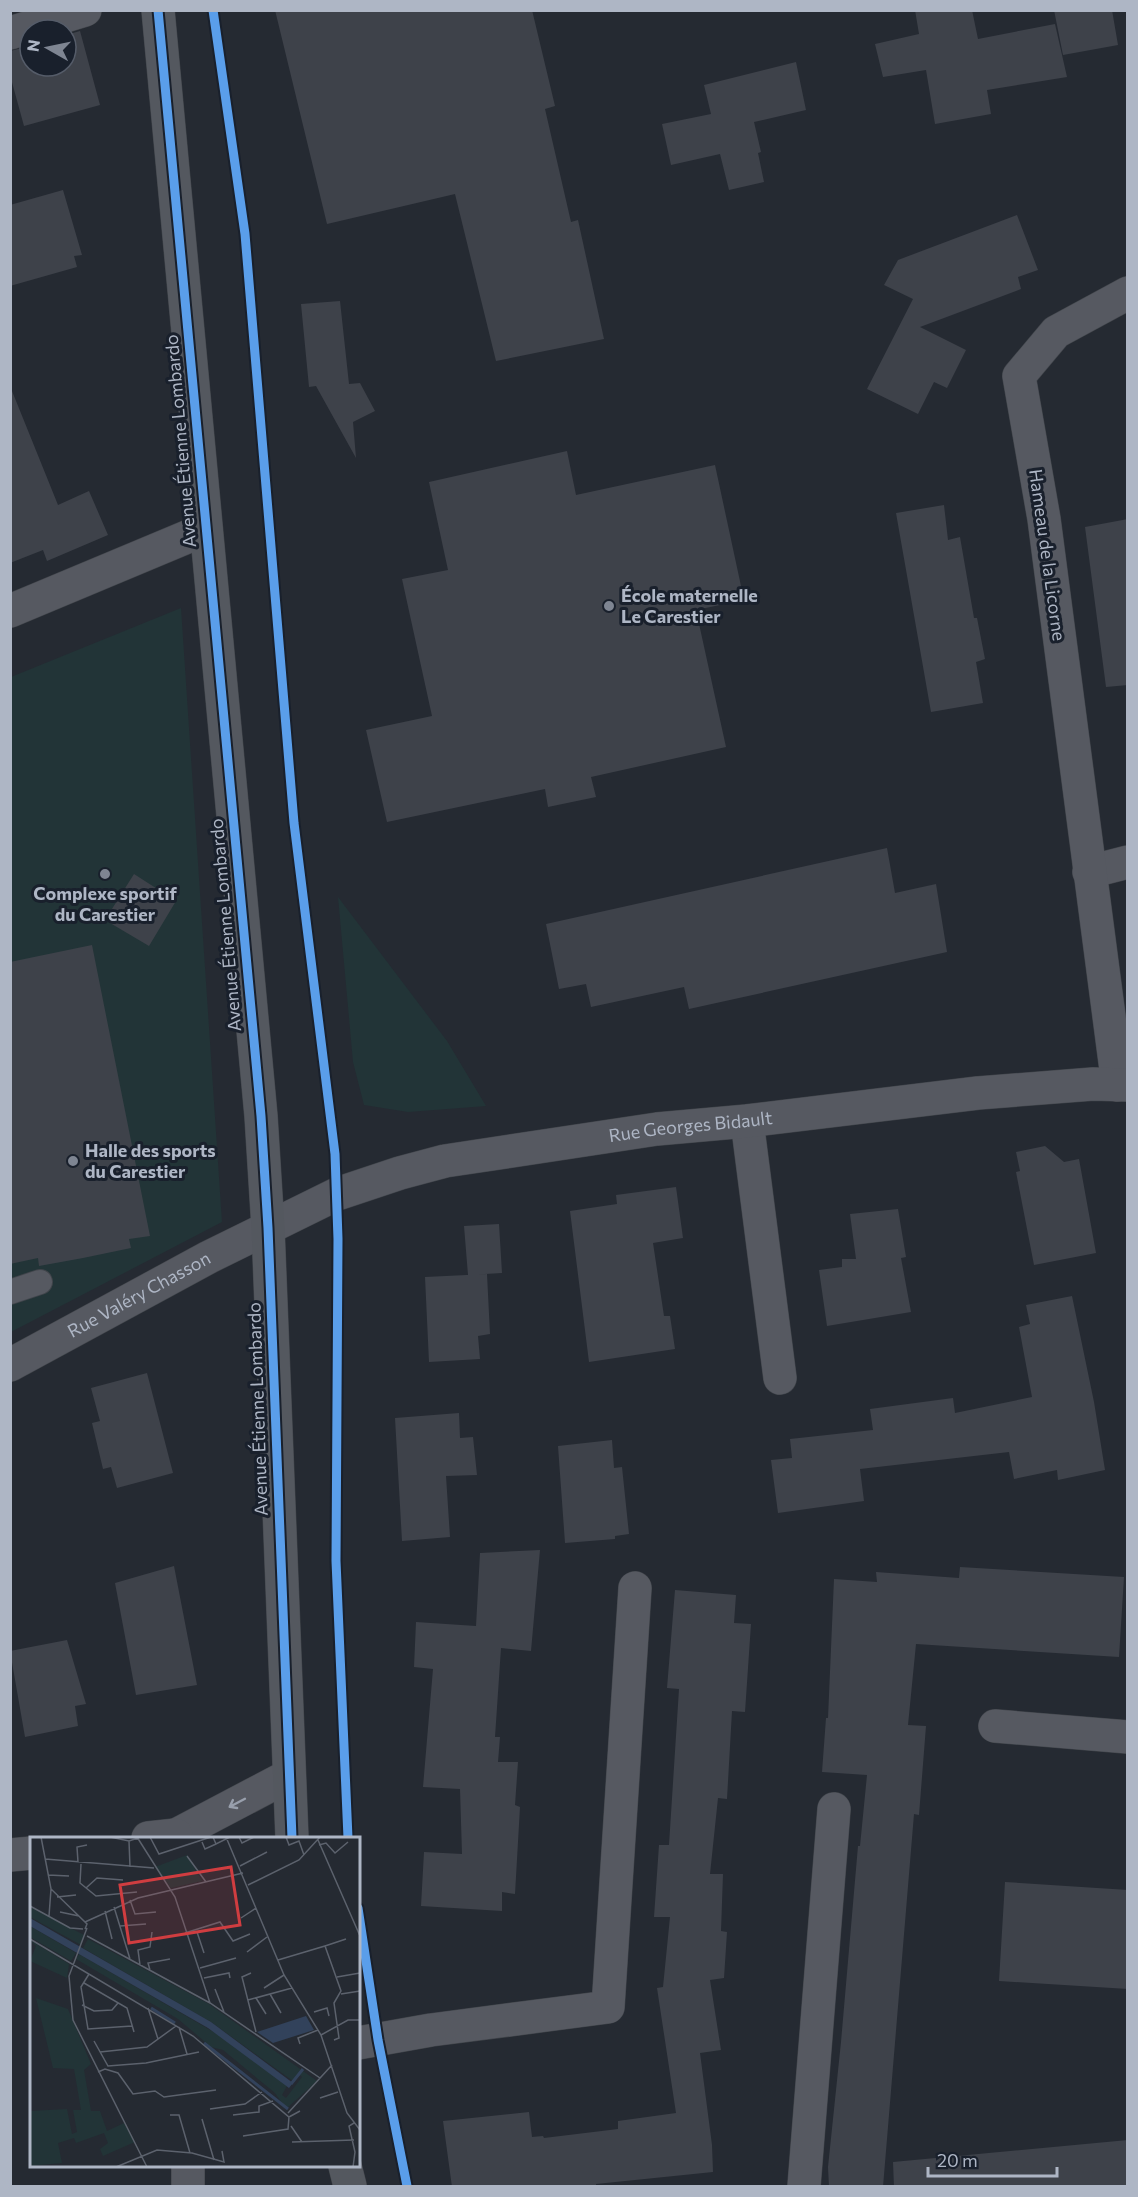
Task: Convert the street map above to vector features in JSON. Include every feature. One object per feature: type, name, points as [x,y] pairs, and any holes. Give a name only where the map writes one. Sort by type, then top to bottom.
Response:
[{"type":"street","points":[[10,33],[85,10]]},
{"type":"street","name":"Avenue Étienne Lombardo","points":[[158,10],[261,1116],[268,1228],[292,1837]]},
{"type":"street","name":"Hameau de la Licorne","points":[[1123,1085],[1089,873],[1044,519],[1019,376],[1056,332],[1128,293]]},
{"type":"street","points":[[10,611],[206,529]]},
{"type":"street","points":[[1089,873],[1128,862]]},
{"type":"street","name":"Rue Georges Bidault","points":[[268,1228],[337,1194],[445,1161],[657,1129],[747,1121],[978,1093],[1093,1084],[1123,1085]]},
{"type":"street","points":[[747,1121],[780,1378]]},
{"type":"street","name":"Rue Valéry Chasson","points":[[10,1365],[209,1257],[268,1228]]},
{"type":"street","points":[[360,2043],[431,2030],[608,2007],[635,1588]]},
{"type":"street","points":[[995,1726],[1128,1737]]},
{"type":"street","points":[[167,1837],[288,1776]]},
{"type":"street","points":[[804,2187],[834,1809]]},
{"type":"street","points":[[10,1855],[30,1853]]},
{"type":"street","points":[[188,2167],[188,2187]]},
{"type":"street","points":[[345,2167],[350,2187]]},
{"type":"lane","points":[[10,1292],[40,1282]]},
{"type":"shaded area","name":"Complexe sportif du Carestier","points":[[181,608],[222,1222],[11,1332],[11,677]]},
{"type":"shaded area","points":[[338,897],[447,1041],[486,1106],[408,1112],[364,1105],[353,1062]]},
{"type":"building","points":[[275,10],[532,10],[555,106],[545,109],[571,222],[578,220],[604,339],[496,361],[455,194],[327,224]]},
{"type":"building","points":[[915,10],[972,10],[978,39],[1055,24],[1067,77],[987,90],[991,114],[935,124],[926,70],[883,77],[875,44],[919,34]]},
{"type":"building","points":[[1054,10],[1112,10],[1118,45],[1063,55]]},
{"type":"building","points":[[80,31],[100,105],[24,126],[10,75],[10,51],[18,49],[18,78],[78,78],[78,32]]},
{"type":"building","points":[[796,62],[806,110],[754,122],[761,152],[758,153],[764,182],[729,190],[720,154],[671,165],[662,124],[711,114],[704,85]]},
{"type":"building","points":[[63,190],[82,255],[74,256],[77,267],[10,286],[10,205]]},
{"type":"building","points":[[1017,215],[1038,270],[1018,277],[1021,289],[920,327],[966,350],[947,388],[934,382],[918,414],[867,389],[913,299],[884,285],[898,260]]},
{"type":"building","points":[[340,301],[349,384],[360,383],[375,411],[353,422],[356,458],[316,386],[309,387],[301,304]]},
{"type":"building","points":[[10,391],[12,391],[58,505],[89,491],[108,535],[47,561],[43,550],[10,563]]},
{"type":"building","points":[[567,451],[576,495],[715,465],[744,600],[696,610],[726,747],[591,777],[596,797],[548,807],[545,789],[387,822],[366,730],[432,716],[402,579],[448,570],[429,482]]},
{"type":"building","points":[[944,505],[948,540],[960,537],[974,618],[977,618],[985,659],[976,662],[983,703],[931,712],[896,513]]},
{"type":"building","points":[[1128,519],[1128,685],[1106,687],[1085,527]]},
{"type":"building","points":[[887,848],[895,893],[936,884],[947,952],[689,1009],[684,987],[591,1007],[586,984],[559,989],[546,924]]},
{"type":"building","points":[[134,874],[176,901],[149,946],[105,920]]},
{"type":"building","name":"Halle des sports du Carestier","points":[[92,945],[150,1236],[129,1239],[131,1248],[83,1258],[39,1266],[38,1258],[10,1264],[10,962]]},
{"type":"building","points":[[1045,1146],[1064,1162],[1079,1159],[1096,1253],[1034,1265],[1016,1172],[1020,1171],[1016,1152]]},
{"type":"building","points":[[676,1187],[683,1238],[653,1243],[664,1316],[670,1316],[675,1349],[589,1362],[570,1211],[617,1204],[616,1195]]},
{"type":"building","points":[[898,1209],[906,1257],[901,1258],[911,1312],[827,1326],[819,1270],[842,1267],[842,1259],[856,1259],[850,1214]]},
{"type":"building","points":[[499,1224],[502,1273],[468,1275],[464,1226]]},
{"type":"building","points":[[487,1274],[490,1334],[478,1336],[480,1359],[429,1362],[425,1277]]},
{"type":"building","points":[[1072,1296],[1094,1402],[1105,1470],[1058,1480],[1057,1470],[1014,1479],[1009,1452],[860,1469],[864,1501],[778,1513],[771,1460],[792,1458],[790,1439],[873,1430],[870,1409],[953,1398],[955,1413],[1032,1397],[1019,1327],[1030,1324],[1026,1305]]},
{"type":"building","points":[[147,1373],[173,1473],[117,1488],[111,1467],[103,1469],[92,1423],[100,1421],[91,1388]]},
{"type":"building","points":[[459,1413],[460,1438],[473,1437],[477,1475],[446,1476],[450,1537],[402,1541],[395,1418]]},
{"type":"building","points":[[612,1440],[614,1468],[622,1467],[629,1534],[615,1536],[615,1539],[565,1543],[558,1446]]},
{"type":"building","points":[[540,1550],[531,1651],[501,1648],[495,1737],[500,1737],[498,1762],[518,1762],[515,1805],[520,1807],[515,1894],[502,1892],[502,1911],[421,1906],[424,1852],[462,1854],[460,1789],[423,1787],[433,1669],[414,1667],[416,1622],[476,1626],[480,1553]]},
{"type":"building","points":[[174,1566],[197,1685],[136,1695],[115,1583]]},
{"type":"building","points":[[960,1567],[1124,1577],[1119,1657],[916,1644],[908,1725],[926,1726],[919,1815],[914,1814],[883,2187],[829,2187],[828,2167],[858,1846],[860,1846],[867,1775],[822,1772],[826,1718],[828,1718],[834,1579],[877,1582],[876,1572],[959,1578]]},
{"type":"building","points":[[675,1590],[736,1595],[734,1623],[751,1624],[745,1712],[732,1711],[727,1799],[718,1798],[710,1874],[723,1874],[721,1931],[727,1932],[724,1978],[710,1980],[721,2050],[700,2053],[712,2145],[713,2172],[596,2184],[596,2187],[452,2187],[443,2121],[529,2112],[532,2137],[543,2136],[544,2138],[618,2129],[618,2121],[676,2113],[657,1988],[663,1987],[670,1917],[654,1917],[659,1845],[669,1845],[679,1689],[667,1688]]},
{"type":"building","points":[[67,1640],[86,1704],[75,1706],[78,1726],[25,1737],[10,1651]]},
{"type":"building","points":[[1005,1882],[1128,1890],[1128,1989],[999,1981]]},
{"type":"building","points":[[1128,2140],[1128,2187],[894,2187],[893,2162]]},
{"type":"cycle path","points":[[158,10],[261,1116],[268,1228],[292,1837]]},
{"type":"cycle path","points":[[213,10],[245,234],[294,823],[335,1154],[338,1239],[336,1561],[348,1837]]},
{"type":"cycle path","points":[[360,1921],[378,2040],[407,2186]]},
{"type":"place","name":"École maternelle Le Carestier","points":[[609,606]]},
{"type":"place","name":"Complexe sportif du Carestier","points":[[105,874]]},
{"type":"place","name":"Halle des sports du Carestier","points":[[73,1161]]}]
